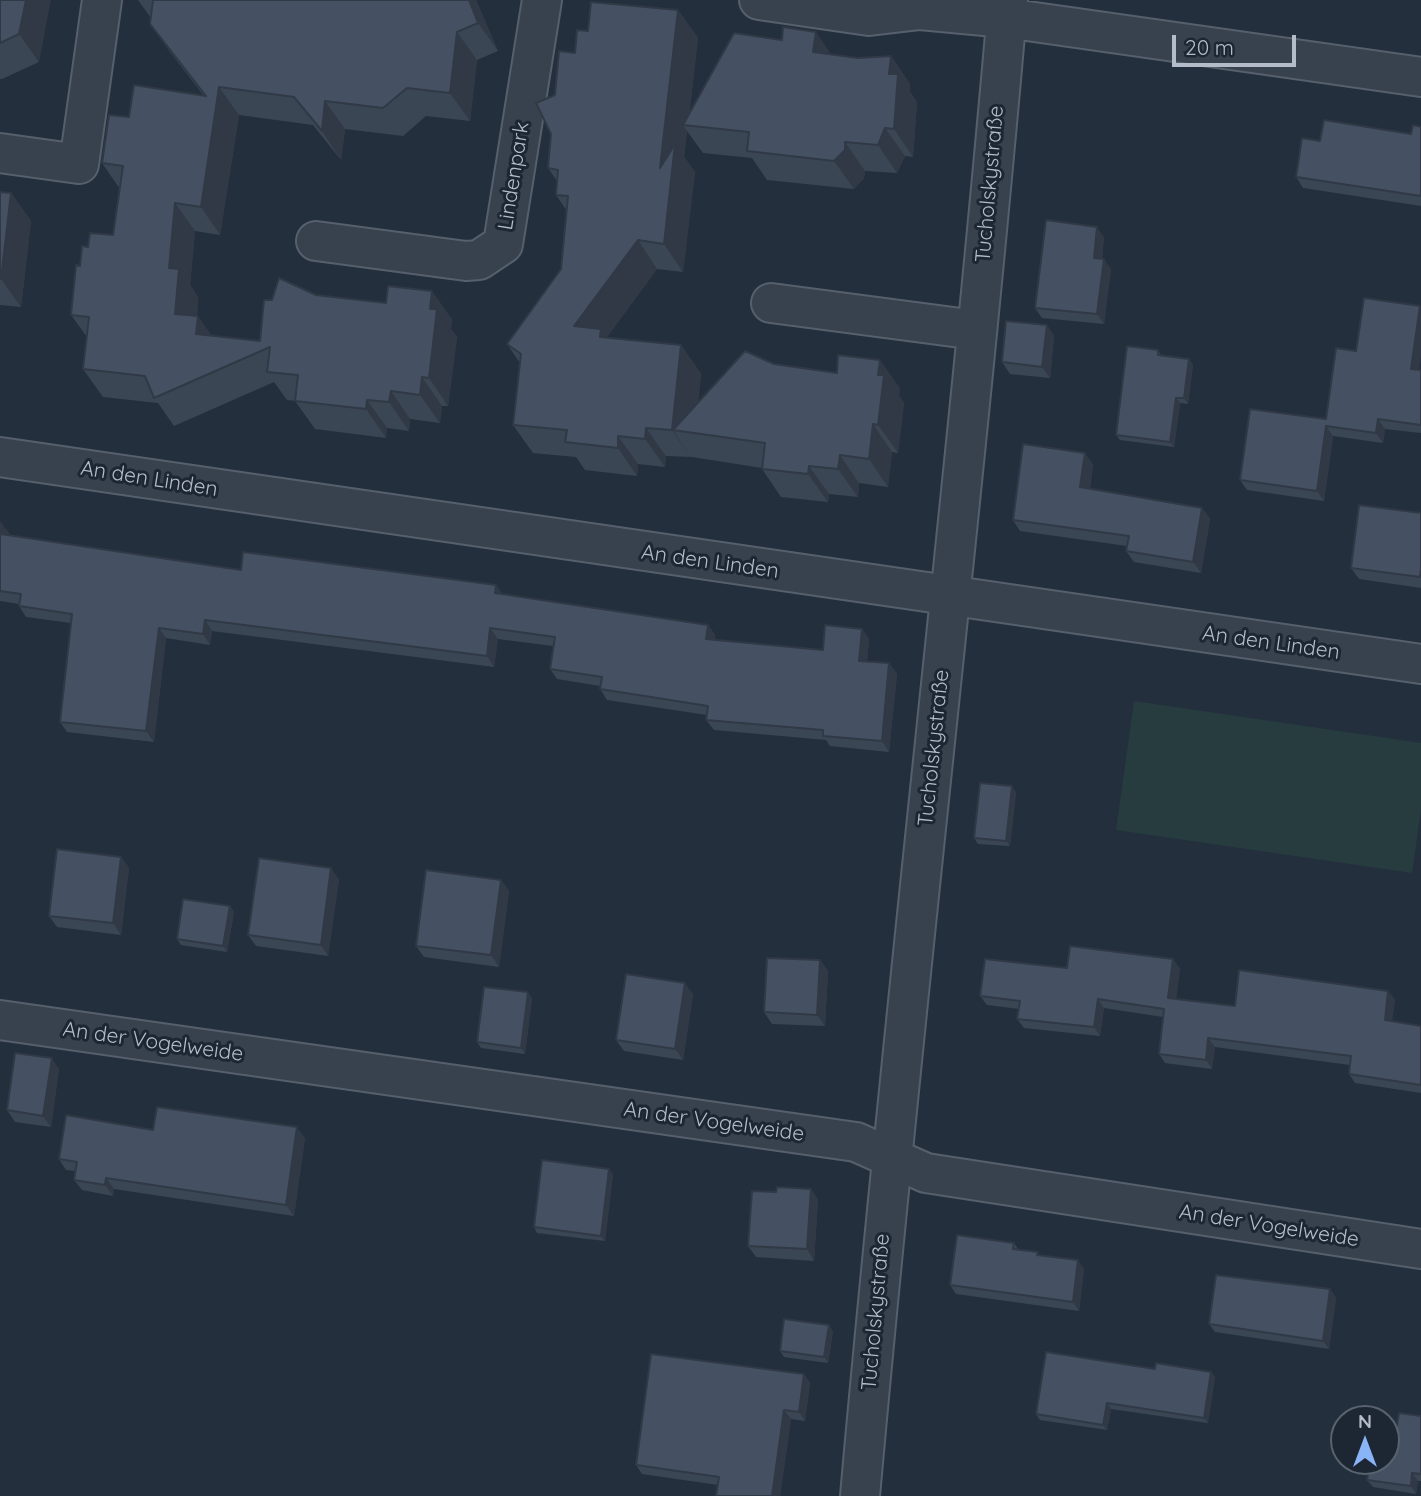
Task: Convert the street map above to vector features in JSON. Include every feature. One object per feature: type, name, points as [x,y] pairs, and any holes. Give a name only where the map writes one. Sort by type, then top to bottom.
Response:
[{"type":"street","points":[[0,153],[79,164],[102,0]]},
{"type":"street","name":"Lindenpark","points":[[316,241],[466,261],[479,260],[503,244],[542,0]]},
{"type":"street","points":[[759,0],[869,16],[920,10],[1007,9],[1421,78]]},
{"type":"street","name":"Tucholskystraße","points":[[860,1496],[890,1157],[950,597],[1007,9]]},
{"type":"street","points":[[771,303],[976,330]]},
{"type":"street","name":"An den Linden","points":[[0,457],[1421,664]]},
{"type":"street","name":"An der Vogelweide","points":[[0,1020],[856,1142],[926,1173],[1421,1249]]},
{"type":"green space","points":[[1134,701],[1421,743],[1421,810],[1412,873],[1116,830]]},
{"type":"building","points":[[0,0],[26,0],[19,34],[0,43]]},
{"type":"building","points":[[153,0],[469,0],[478,23],[457,32],[450,93],[407,88],[383,108],[325,101],[322,131],[294,97],[219,87],[201,207],[175,203],[169,268],[179,269],[175,314],[198,316],[196,334],[260,341],[264,300],[272,300],[279,278],[316,295],[386,303],[388,286],[432,291],[430,309],[437,309],[429,378],[422,377],[420,395],[391,391],[389,402],[367,400],[366,409],[295,401],[298,375],[267,372],[270,347],[154,398],[145,376],[83,369],[89,317],[71,315],[76,265],[80,266],[82,246],[88,247],[90,233],[113,235],[123,166],[102,163],[109,115],[129,117],[134,85],[206,96],[150,24]]},
{"type":"building","points":[[591,2],[678,10],[660,168],[675,144],[664,244],[638,240],[574,326],[601,329],[600,337],[681,345],[672,430],[646,428],[645,439],[618,436],[618,448],[565,442],[567,430],[513,425],[521,354],[507,344],[561,269],[568,196],[556,195],[558,170],[548,168],[551,134],[536,103],[555,95],[559,51],[575,53],[577,30],[588,31]]},
{"type":"building","points":[[783,27],[816,32],[813,52],[858,58],[891,56],[889,74],[898,74],[894,129],[885,128],[878,145],[845,142],[845,150],[834,161],[747,151],[749,132],[683,125],[734,33],[782,40]]},
{"type":"building","points":[[1324,120],[1411,134],[1413,125],[1421,127],[1421,196],[1296,177],[1302,138],[1320,141]]},
{"type":"building","points":[[0,192],[11,193],[1,279],[0,279]]},
{"type":"building","points":[[1046,220],[1097,227],[1094,258],[1104,259],[1097,314],[1035,308]]},
{"type":"building","points":[[1364,298],[1420,306],[1411,369],[1421,370],[1421,425],[1378,419],[1376,433],[1326,426],[1317,491],[1240,480],[1250,409],[1326,419],[1336,348],[1356,351]]},
{"type":"building","points":[[1006,321],[1047,325],[1042,367],[1002,362]]},
{"type":"building","points":[[1127,346],[1158,350],[1158,355],[1189,359],[1184,398],[1176,398],[1170,442],[1116,435]]},
{"type":"building","points":[[745,351],[774,364],[837,373],[838,355],[880,360],[878,375],[884,375],[878,425],[873,424],[869,459],[840,455],[838,469],[809,466],[808,474],[762,469],[765,443],[673,430]]},
{"type":"building","points":[[1023,444],[1085,453],[1080,487],[1202,508],[1193,562],[1126,551],[1129,536],[1013,520]]},
{"type":"building","points":[[1359,505],[1421,513],[1420,577],[1351,568]]},
{"type":"building","points":[[0,523],[1,534],[241,570],[243,552],[496,585],[495,593],[708,625],[706,639],[823,650],[825,625],[862,629],[859,661],[889,663],[882,741],[823,736],[823,730],[706,720],[708,706],[600,689],[602,677],[550,669],[555,637],[490,628],[487,656],[205,620],[203,634],[159,628],[146,731],[60,722],[72,614],[19,606],[21,594],[0,591]]},
{"type":"building","points":[[980,783],[1012,786],[1006,841],[974,838]]},
{"type":"building","points":[[57,849],[121,857],[113,923],[49,916]]},
{"type":"building","points":[[259,858],[331,868],[321,945],[248,935]]},
{"type":"building","points":[[426,870],[501,880],[491,955],[416,946]]},
{"type":"building","points":[[183,899],[230,906],[223,946],[177,939]]},
{"type":"building","points":[[1070,946],[1173,959],[1168,998],[1235,1006],[1239,970],[1388,991],[1385,1020],[1421,1026],[1421,1085],[1349,1074],[1351,1056],[1208,1038],[1206,1060],[1159,1054],[1164,1009],[1098,999],[1094,1027],[1017,1019],[1020,1001],[980,996],[985,959],[1067,968]]},
{"type":"building","points":[[767,958],[820,960],[817,1015],[764,1012]]},
{"type":"building","points":[[626,974],[685,983],[675,1049],[616,1040]]},
{"type":"building","points":[[484,987],[528,992],[521,1048],[477,1042]]},
{"type":"building","points":[[15,1053],[52,1058],[43,1116],[7,1110]]},
{"type":"building","points":[[157,1107],[297,1127],[286,1205],[106,1178],[105,1185],[74,1180],[77,1162],[59,1159],[66,1115],[153,1130]]},
{"type":"building","points":[[542,1160],[609,1169],[601,1236],[534,1227]]},
{"type":"building","points":[[777,1187],[811,1189],[807,1249],[748,1246],[752,1191],[776,1192]]},
{"type":"building","points":[[957,1235],[1014,1243],[1013,1249],[1078,1260],[1073,1302],[950,1285]]},
{"type":"building","points":[[1216,1275],[1330,1289],[1323,1341],[1209,1324]]},
{"type":"building","points":[[784,1319],[829,1325],[824,1357],[780,1351]]},
{"type":"building","points":[[1046,1352],[1155,1369],[1156,1363],[1211,1372],[1204,1418],[1107,1403],[1103,1425],[1036,1414]]},
{"type":"building","points":[[651,1354],[804,1374],[799,1412],[784,1410],[772,1496],[716,1496],[719,1477],[636,1465]]},
{"type":"building","points":[[1400,1413],[1421,1416],[1421,1474],[1412,1473],[1411,1486],[1367,1480],[1368,1475],[1400,1475]]}]
